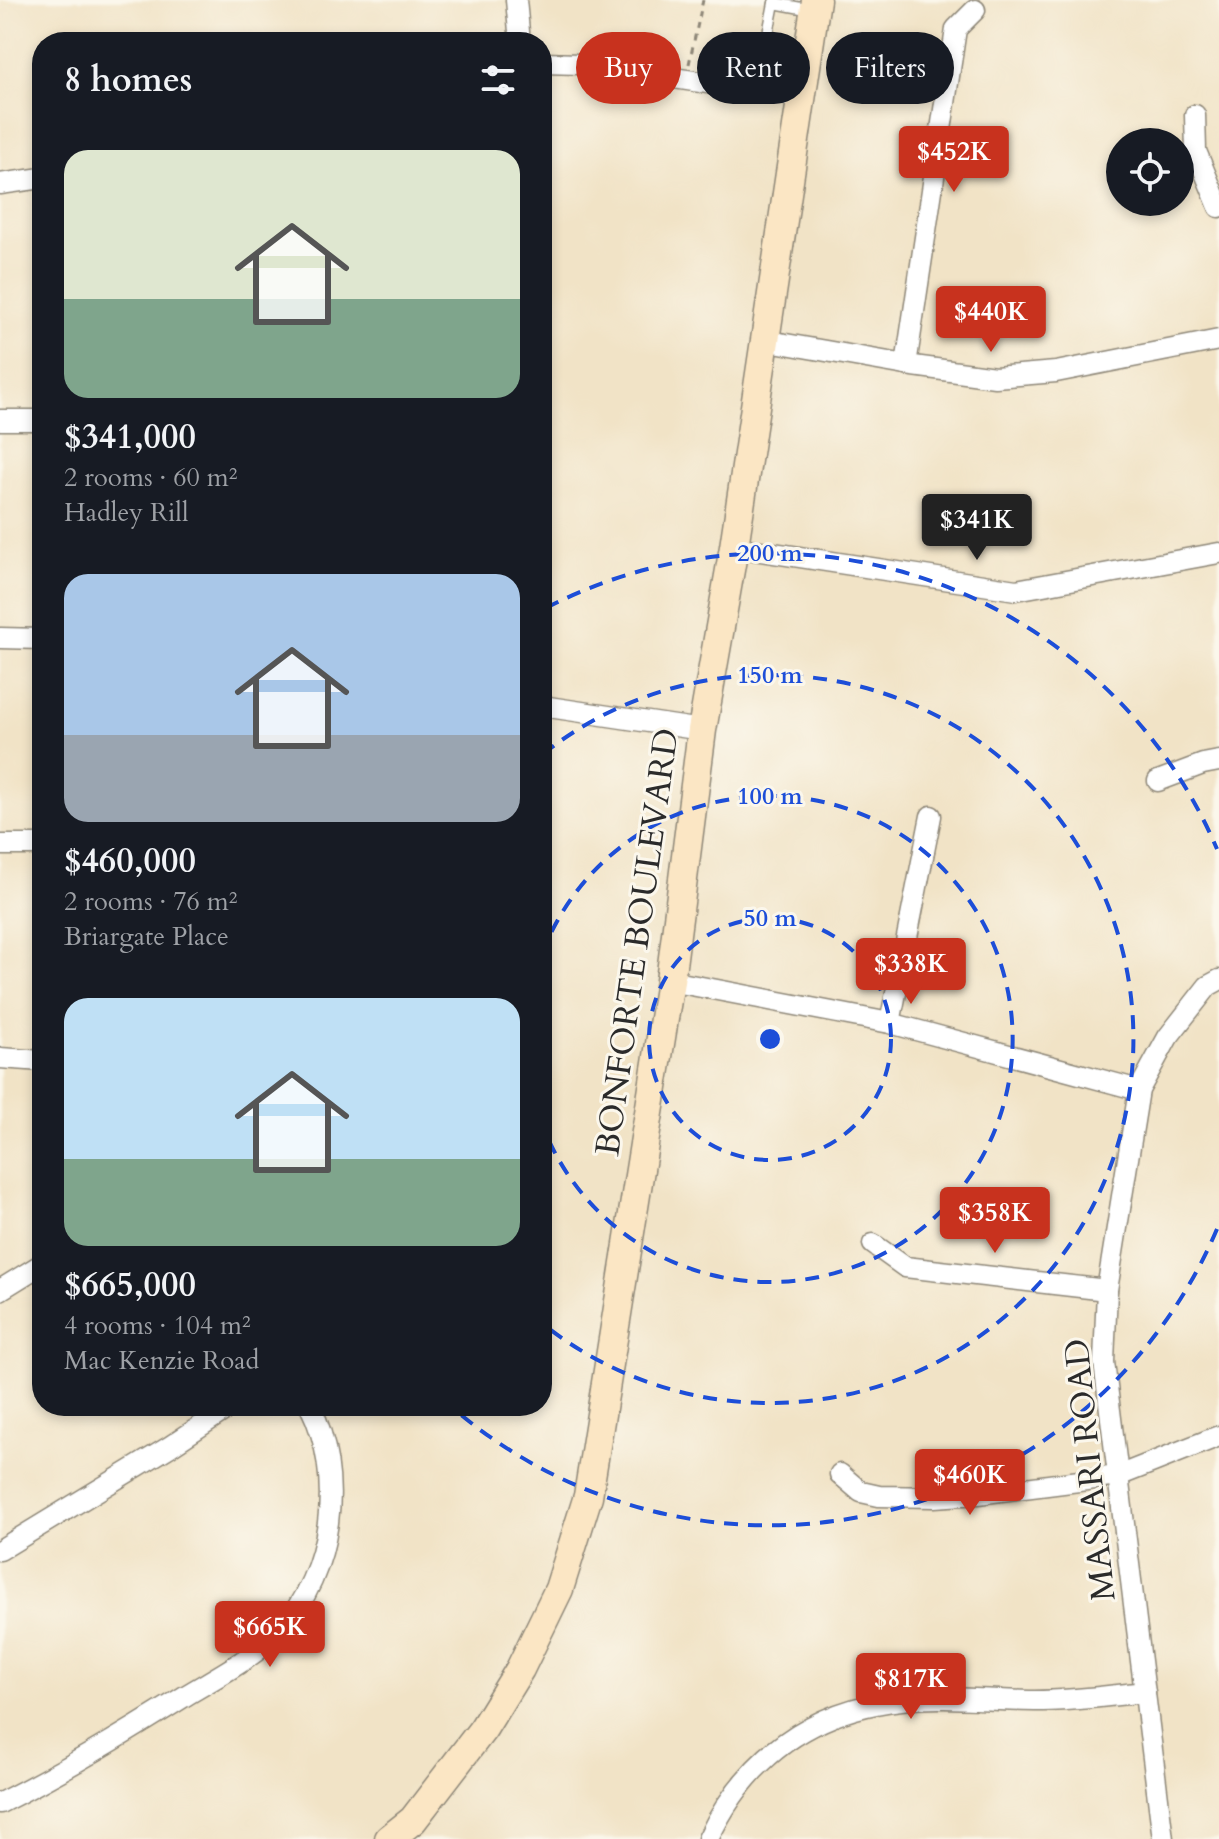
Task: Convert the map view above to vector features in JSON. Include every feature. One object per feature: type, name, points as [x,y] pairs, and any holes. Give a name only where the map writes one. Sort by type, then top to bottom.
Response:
[{"type":"main road","name":"BONFORTE BOULEVARD","points":[[810,38],[815,5]]},
{"type":"main road","name":"BONFORTE BOULEVARD","points":[[389,1839],[416,1829],[520,1669],[559,1589],[588,1496],[670,981],[702,730],[734,547],[800,104]]},
{"type":"street","points":[[516,0],[519,32]]},
{"type":"street","points":[[906,365],[956,29],[975,10]]},
{"type":"street","points":[[552,63],[580,64],[697,81]]},
{"type":"street","points":[[1195,115],[1196,151],[1219,207]]},
{"type":"street","points":[[0,184],[32,179]]},
{"type":"street","points":[[763,340],[995,377],[1056,372],[1219,340]]},
{"type":"street","points":[[0,420],[32,420]]},
{"type":"street","points":[[734,547],[1016,590],[1219,553]]},
{"type":"street","points":[[0,638],[32,639]]},
{"type":"street","points":[[552,708],[702,730]]},
{"type":"street","points":[[1158,781],[1219,761]]},
{"type":"street","points":[[890,1023],[931,816]]},
{"type":"street","points":[[0,845],[32,845]]},
{"type":"street","name":"MASSARI ROAD","points":[[1163,1839],[1104,1362],[1107,1290],[1139,1090],[1168,1037],[1208,986],[1219,980]]},
{"type":"street","points":[[670,981],[890,1023],[1139,1090]]},
{"type":"street","points":[[0,1058],[32,1060]]},
{"type":"street","points":[[873,1244],[905,1267],[1107,1290]]},
{"type":"street","points":[[0,1290],[32,1270]]},
{"type":"street","points":[[0,1550],[216,1416]]},
{"type":"street","points":[[0,1803],[142,1724],[253,1654],[280,1630],[298,1606],[317,1567],[328,1527],[328,1467],[325,1444],[314,1416]]},
{"type":"street","points":[[840,1474],[861,1492],[879,1496],[978,1494],[1118,1476],[1219,1436]]},
{"type":"street","points":[[708,1839],[733,1793],[755,1768],[776,1748],[807,1728],[838,1714],[904,1699],[1064,1700],[1145,1692]]},
{"type":"lane","points":[[768,32],[774,1],[815,5]]},
{"type":"path","points":[[685,79],[703,0]]}]
